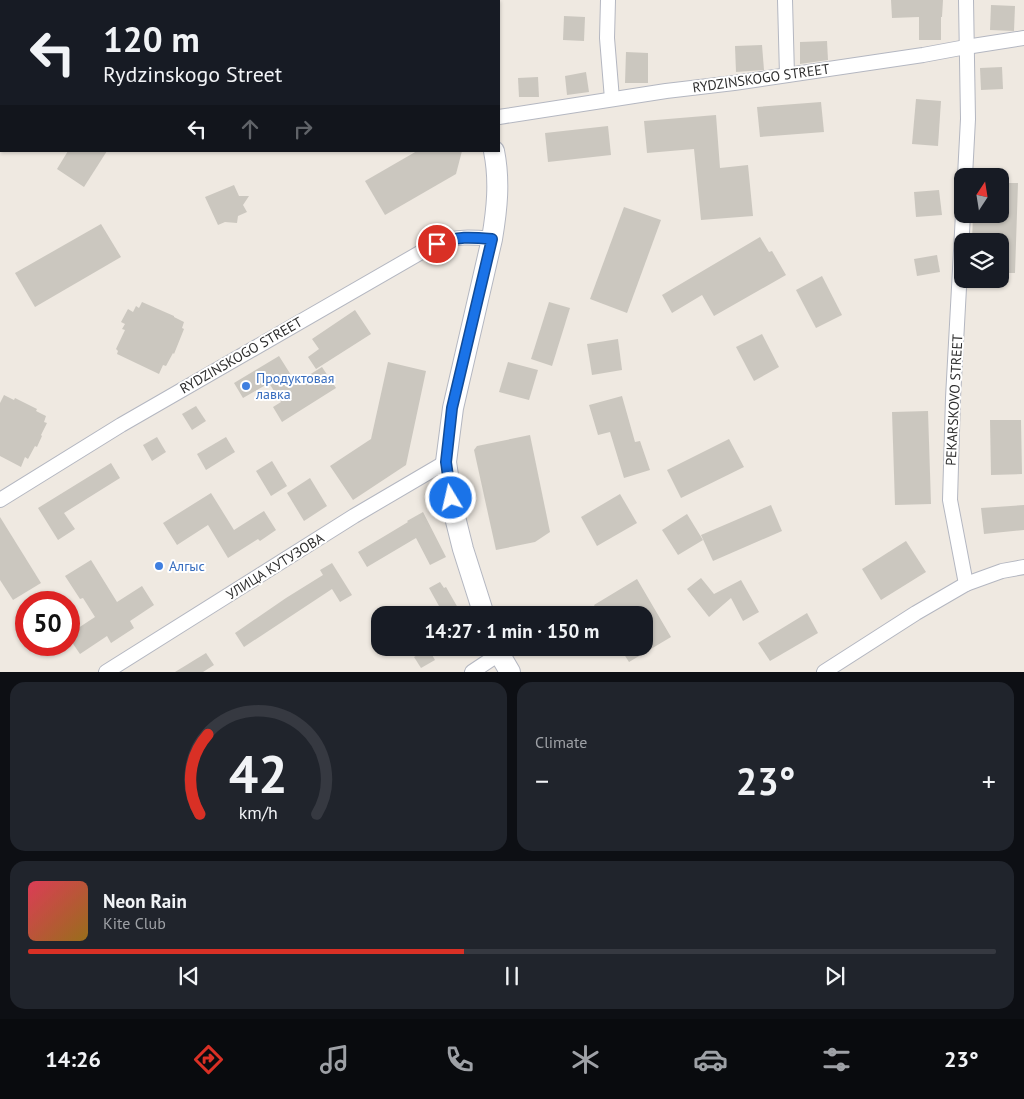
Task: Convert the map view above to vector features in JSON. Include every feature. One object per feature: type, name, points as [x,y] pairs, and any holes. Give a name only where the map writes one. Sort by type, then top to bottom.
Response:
[{"type":"main road","points":[[481,606],[463,549],[453,509],[446,462],[452,408],[496,215],[498,189],[494,152]]},
{"type":"main road","points":[[501,656],[510,672]]},
{"type":"street","points":[[608,0],[607,38],[612,99]]},
{"type":"street","points":[[785,0],[787,75]]},
{"type":"street","points":[[965,168],[968,119],[966,0]]},
{"type":"street","name":"RYDZINSKOGO STREET","points":[[500,117],[666,91],[923,56],[1024,38]]},
{"type":"street","name":"PEKARSKOVO STREET","points":[[963,223],[950,500],[966,584]]},
{"type":"street","name":"RYDZINSKOGO STREET","points":[[0,500],[130,420],[437,244],[463,237],[492,239]]},
{"type":"street","name":"УЛИЦА КУТУЗОВА","points":[[106,672],[354,516],[446,462]]},
{"type":"street","points":[[824,672],[916,613],[966,584],[1002,571],[1024,567]]},
{"type":"street","points":[[472,672],[492,656]]},
{"type":"building","points":[[891,0],[943,0],[941,40],[919,40],[919,17],[892,18]]},
{"type":"building","points":[[991,5],[1015,6],[1014,31],[990,30]]},
{"type":"building","points":[[564,16],[585,17],[584,41],[563,40]]},
{"type":"building","points":[[827,41],[828,60],[800,64],[800,42]]},
{"type":"building","points":[[762,45],[764,70],[736,72],[735,46]]},
{"type":"building","points":[[626,52],[648,53],[648,83],[625,83]]},
{"type":"building","points":[[1002,67],[1003,89],[981,90],[980,68]]},
{"type":"building","points":[[586,72],[589,92],[567,95],[565,76]]},
{"type":"building","points":[[538,77],[539,97],[519,97],[518,78]]},
{"type":"building","points":[[916,99],[941,101],[938,146],[912,144]]},
{"type":"building","points":[[821,102],[824,132],[760,137],[757,107]]},
{"type":"building","points":[[716,115],[720,168],[748,165],[753,216],[701,220],[694,149],[647,153],[644,121]]},
{"type":"building","points":[[608,126],[611,155],[548,162],[545,133]]},
{"type":"building","points":[[67,152],[106,152],[84,187],[57,169]]},
{"type":"building","points":[[415,152],[462,152],[456,174],[385,215],[365,181]]},
{"type":"building","points":[[1009,183],[1018,183],[1015,273],[1009,273],[1009,233],[972,233],[973,223],[1009,223]]},
{"type":"building","points":[[234,185],[239,196],[249,196],[243,205],[247,212],[238,216],[237,223],[225,222],[218,225],[205,197]]},
{"type":"building","points":[[939,190],[942,215],[916,217],[914,192]]},
{"type":"building","points":[[624,207],[661,220],[627,313],[590,299]]},
{"type":"building","points":[[101,224],[121,257],[35,307],[15,273]]},
{"type":"building","points":[[760,237],[769,252],[772,251],[786,275],[714,316],[702,295],[672,313],[662,295]]},
{"type":"building","points":[[937,255],[940,272],[917,276],[914,259]]},
{"type":"building","points":[[822,276],[842,315],[816,328],[796,290]]},
{"type":"building","points":[[142,302],[184,322],[182,328],[184,329],[174,354],[166,366],[163,365],[159,374],[117,354],[118,351],[116,349],[125,330],[122,329],[125,324],[121,322],[128,309],[133,312],[136,306],[139,308]]},
{"type":"building","points":[[549,302],[570,308],[552,366],[531,359]]},
{"type":"building","points":[[355,310],[371,334],[316,369],[308,357],[319,349],[312,339]]},
{"type":"building","points":[[762,334],[779,367],[754,381],[736,347]]},
{"type":"building","points":[[618,339],[622,370],[592,375],[587,344]]},
{"type":"building","points":[[279,356],[296,383],[322,367],[336,388],[282,422],[273,407],[281,402],[269,383],[243,398],[234,383]]},
{"type":"building","points":[[388,362],[426,371],[406,465],[353,500],[330,466],[371,439]]},
{"type":"building","points":[[508,362],[538,370],[529,400],[499,392]]},
{"type":"building","points":[[4,395],[14,400],[15,398],[37,409],[36,411],[46,416],[44,422],[47,423],[37,447],[35,446],[28,459],[25,457],[21,467],[0,456],[0,403]]},
{"type":"building","points":[[622,396],[635,442],[640,441],[650,470],[624,478],[610,432],[598,435],[589,405]]},
{"type":"building","points":[[196,406],[206,421],[192,430],[182,414]]},
{"type":"building","points":[[928,411],[931,504],[895,505],[892,412]]},
{"type":"building","points":[[990,420],[1021,420],[1022,474],[991,475]]},
{"type":"building","points":[[530,435],[550,532],[535,542],[496,550],[474,450],[477,446]]},
{"type":"building","points":[[157,437],[166,452],[152,461],[143,445]]},
{"type":"building","points":[[226,437],[235,452],[206,470],[197,454]]},
{"type":"building","points":[[729,439],[744,467],[681,498],[667,470]]},
{"type":"building","points":[[272,461],[287,486],[271,496],[256,471]]},
{"type":"building","points":[[111,463],[120,478],[64,513],[75,529],[58,540],[38,508]]},
{"type":"building","points":[[310,478],[327,506],[304,521],[287,493]]},
{"type":"building","points":[[211,493],[234,530],[264,511],[276,530],[228,558],[208,525],[177,545],[163,523]]},
{"type":"building","points":[[620,494],[637,523],[597,546],[581,517]]},
{"type":"building","points":[[771,505],[782,531],[713,561],[701,535]]},
{"type":"building","points":[[1024,505],[1024,530],[984,534],[981,508]]},
{"type":"building","points":[[423,512],[446,557],[430,565],[416,538],[367,567],[358,552]]},
{"type":"building","points":[[687,514],[703,540],[678,555],[662,530]]},
{"type":"building","points":[[0,517],[41,583],[28,591],[15,591],[15,599],[13,600],[0,580]]},
{"type":"building","points":[[906,541],[926,572],[881,600],[862,569]]},
{"type":"building","points":[[91,560],[117,602],[142,586],[154,605],[130,621],[134,628],[111,643],[107,636],[80,654],[80,627],[95,617],[83,598],[80,599],[80,591],[75,591],[65,576]]},
{"type":"building","points":[[332,563],[352,595],[340,602],[332,589],[244,647],[235,633],[323,575],[320,570]]},
{"type":"building","points":[[701,578],[714,594],[741,580],[759,612],[743,621],[731,598],[709,617],[687,589]]},
{"type":"building","points":[[637,579],[653,606],[595,606]]},
{"type":"building","points":[[440,582],[444,588],[446,587],[457,606],[439,606],[429,588]]},
{"type":"building","points":[[653,606],[671,637],[653,648]]},
{"type":"building","points":[[807,613],[818,633],[770,661],[758,643]]},
{"type":"building","points":[[206,653],[214,665],[203,672],[175,672]]},
{"type":"building","points":[[433,656],[435,660],[421,668],[414,657]]},
{"type":"building","points":[[625,656],[639,656],[629,662]]},
{"type":"place","name":"Продуктовая лавка","points":[[246,386]]},
{"type":"place","name":"Алгыс","points":[[159,566]]},
{"type":"route","points":[[437,244],[463,237],[492,239],[452,408],[446,462],[451,498]]}]
